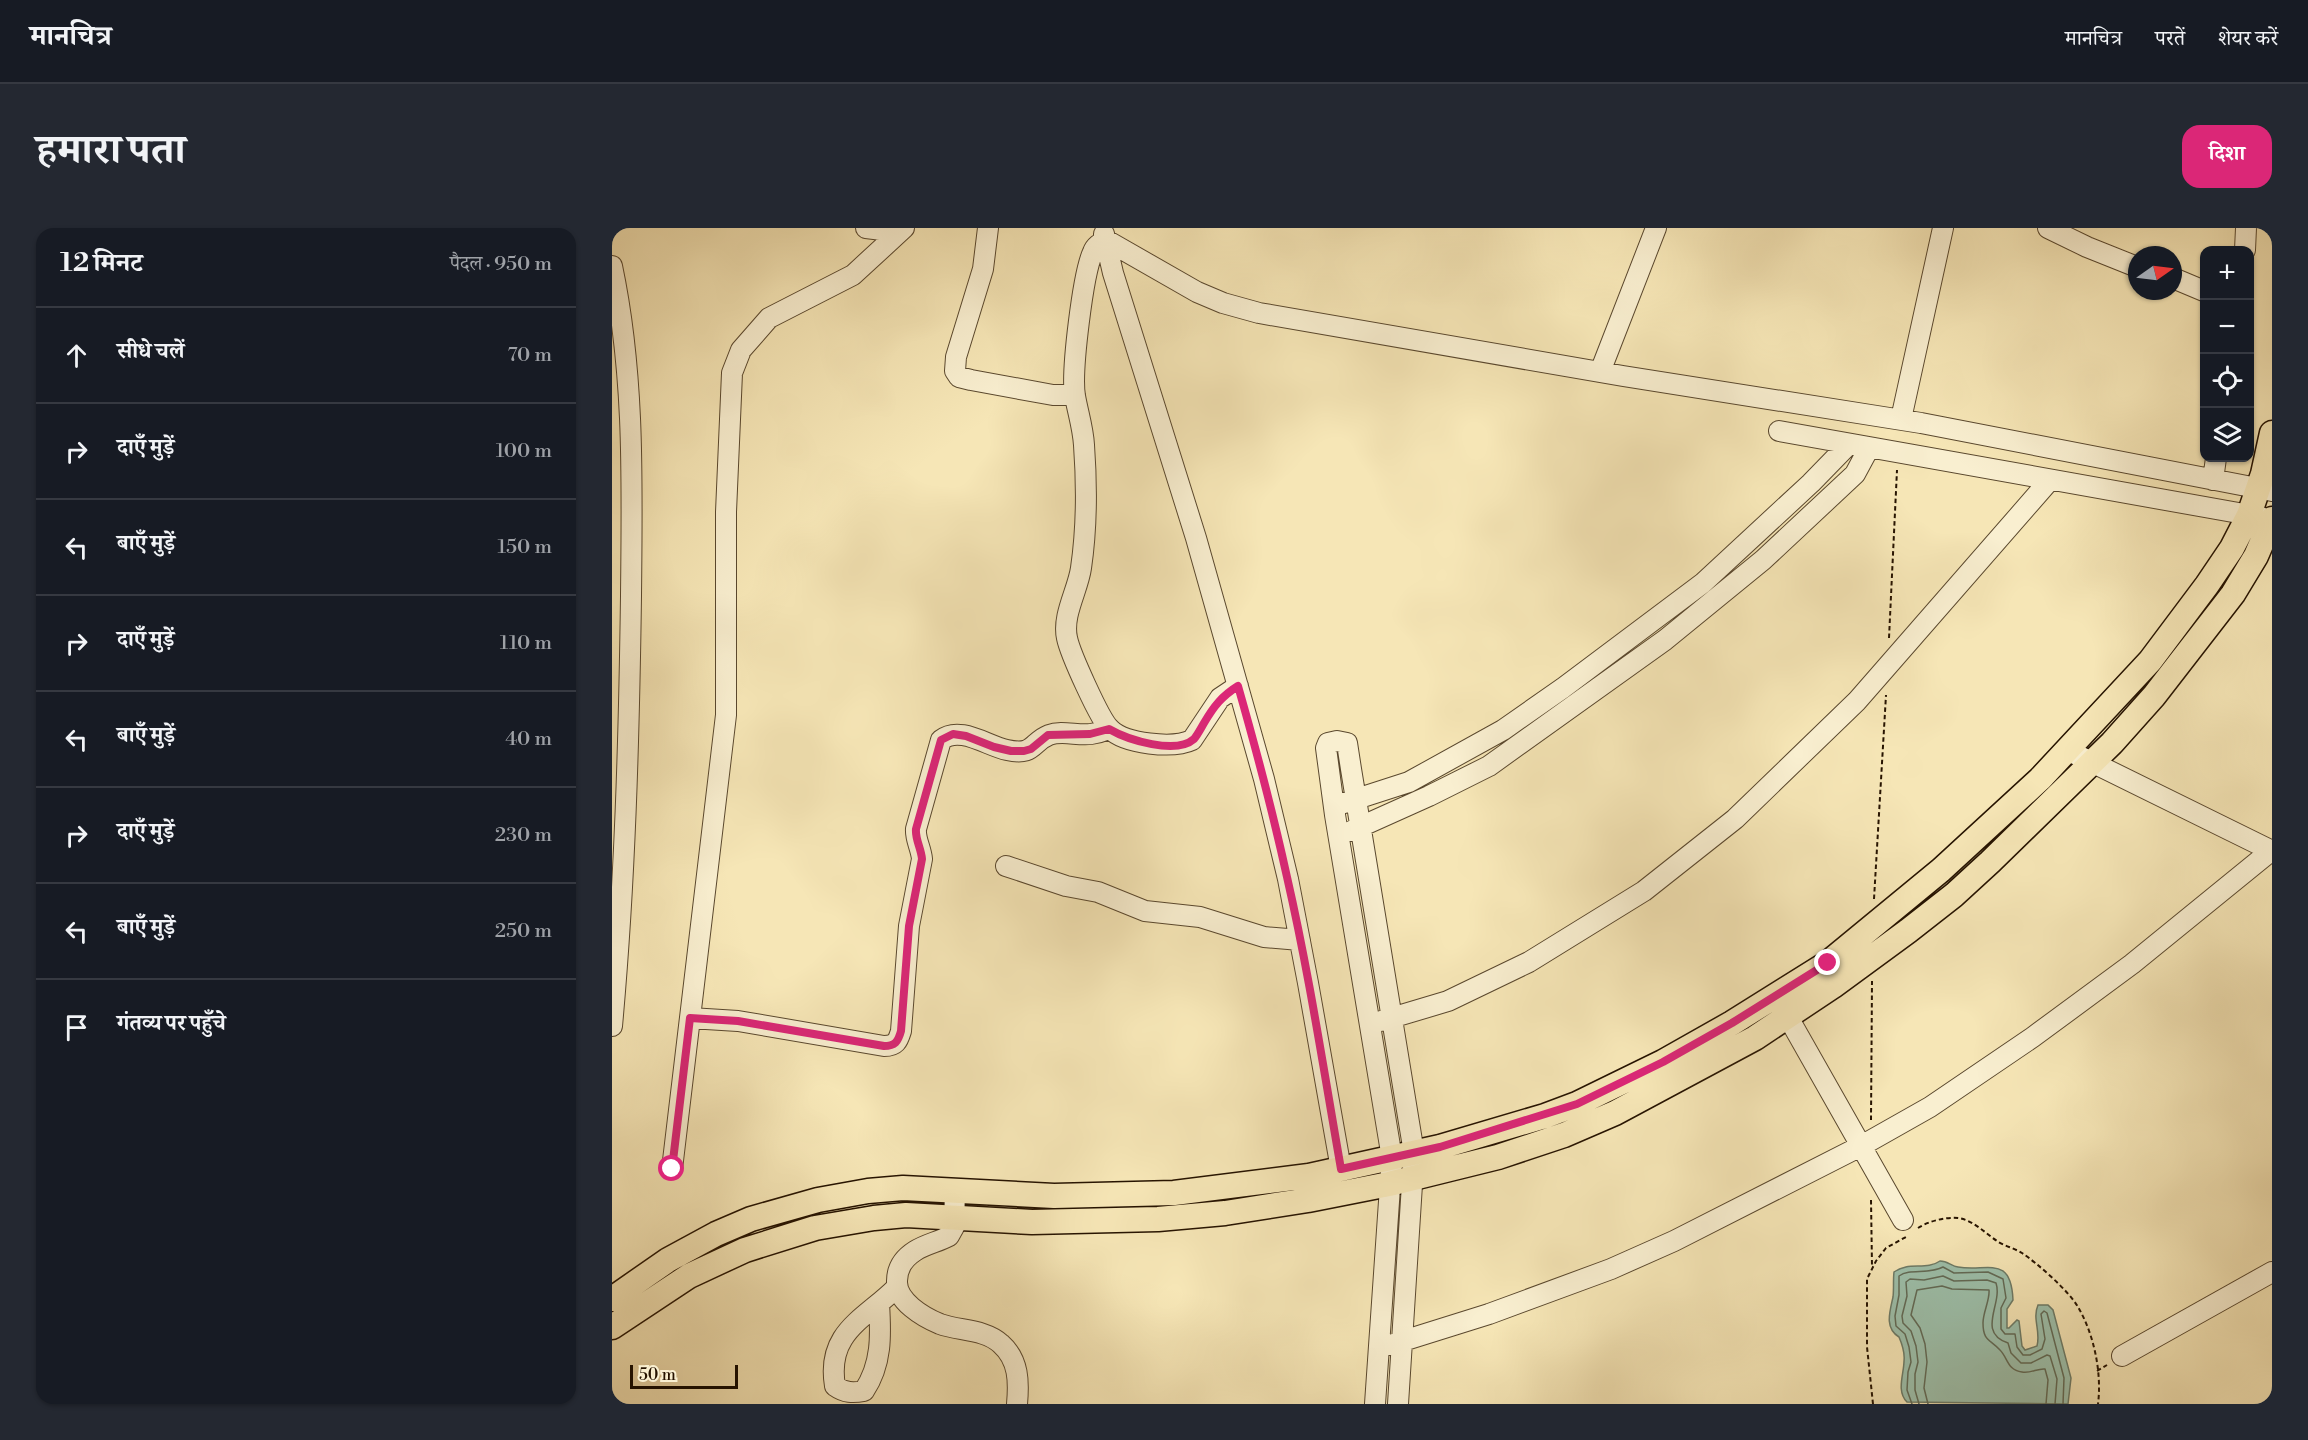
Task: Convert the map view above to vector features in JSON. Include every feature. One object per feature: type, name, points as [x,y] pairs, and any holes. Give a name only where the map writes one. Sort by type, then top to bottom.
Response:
[{"type":"main road","points":[[612,1299],[668,1260],[724,1230],[751,1219],[818,1200],[868,1191],[903,1188],[1054,1196],[1174,1193],[1309,1176],[1403,1156],[1545,1116],[1577,1104],[1781,1006],[1873,957],[1954,895],[2040,815],[2154,696],[2233,594],[2256,556],[2264,518],[2272,433]]},
{"type":"main road","points":[[612,1327],[689,1276],[745,1250],[815,1228],[906,1215],[1032,1222],[1158,1219],[1225,1213],[1389,1184],[1498,1157],[1564,1135],[1615,1113],[1755,1038],[1781,1006],[1828,963],[1941,870],[2040,778],[2150,661],[2232,548],[2264,518]]},
{"type":"main road","points":[[612,1275],[619,1277],[651,1272]]},
{"type":"street","points":[[867,228],[902,230]]},
{"type":"street","points":[[988,228],[982,269],[954,371],[960,377],[971,380],[1063,397],[1075,395]]},
{"type":"street","points":[[1600,372],[1656,228]]},
{"type":"street","points":[[1901,419],[1943,228]]},
{"type":"street","points":[[2048,228],[2087,248],[2128,264]]},
{"type":"street","points":[[2245,246],[2246,228]]},
{"type":"street","points":[[672,1169],[726,715],[726,512],[732,373],[741,350],[769,318],[853,275],[902,230]]},
{"type":"street","points":[[1104,234],[1092,253],[1087,272],[1076,362],[1075,395],[1083,433],[1086,466],[1085,532],[1081,570],[1070,610],[1067,638],[1092,699],[1109,729],[1145,743],[1174,746],[1184,744],[1197,735],[1220,698],[1238,686]]},
{"type":"street","points":[[1104,234],[1197,292],[1223,303],[1259,313],[1600,372],[1901,419],[2265,490]]},
{"type":"street","points":[[1104,234],[1113,273],[1192,527],[1264,778],[1300,940],[1341,1169]]},
{"type":"street","points":[[612,266],[628,378],[632,510],[626,810],[612,1026]]},
{"type":"street","points":[[2182,282],[2200,289]]},
{"type":"street","points":[[1779,431],[2264,518]]},
{"type":"street","points":[[1334,807],[1409,782],[1503,730],[1563,688],[1703,583],[1811,483],[1849,444]]},
{"type":"street","points":[[1338,836],[1429,796],[1489,766],[1665,640],[1762,560],[1854,474],[1869,447]]},
{"type":"street","points":[[2214,480],[2216,462]]},
{"type":"street","points":[[1370,1025],[1448,1001],[1529,963],[1644,891],[1735,819],[1857,701],[2050,480]]},
{"type":"street","points":[[690,1018],[738,1021],[892,1046],[896,1043],[901,1031],[909,926],[922,859],[916,829],[941,740],[953,734],[966,736],[994,747],[1024,751],[1031,749],[1048,735],[1090,734],[1109,729]]},
{"type":"street","points":[[1375,1404],[1389,1184],[1403,1156],[1392,1018],[1347,743],[1337,741],[1328,743],[1326,748],[1338,836],[1370,1025],[1403,1156],[1414,1178],[1398,1404]]},
{"type":"street","points":[[1379,1347],[1401,1343],[1558,1290],[1611,1269],[1674,1242],[1866,1143],[1930,1107],[2033,1037],[2132,964],[2272,850],[2091,764],[2067,750]]},
{"type":"street","points":[[1006,866],[1066,886],[1098,892],[1145,911],[1200,917],[1264,937],[1300,940]]},
{"type":"street","points":[[1781,1006],[1866,1143],[1910,1228]]},
{"type":"street","points":[[955,1190],[954,1227],[949,1236],[915,1251],[904,1260],[897,1272],[896,1288],[909,1305],[939,1324],[987,1335],[1001,1344],[1015,1364],[1018,1382],[1017,1404]]},
{"type":"street","points":[[2122,1356],[2272,1272]]},
{"type":"street","points":[[879,1304],[896,1288]]},
{"type":"path","points":[[1866,1143],[1873,957]]},
{"type":"path","points":[[1870,1192],[1872,1269]]},
{"type":"path","points":[[1873,1404],[1869,1375],[1867,1279],[1886,1248],[1910,1228],[1938,1220],[1959,1218],[1974,1224],[1998,1242],[2022,1253],[2049,1275],[2078,1305],[2093,1341],[2100,1391],[2098,1404]]},
{"type":"water","points":[[1940,1261],[1958,1267],[1996,1268],[2008,1276],[2013,1300],[2007,1309],[2007,1328],[2017,1320],[2019,1321],[2022,1346],[2025,1350],[2037,1346],[2036,1310],[2038,1305],[2048,1305],[2053,1310],[2071,1378],[2068,1404],[1907,1402],[1901,1388],[1903,1349],[1899,1337],[1891,1329],[1890,1324],[1894,1272],[1906,1267],[1935,1264]]},
{"type":"route","points":[[672,1169],[690,1018],[738,1021],[884,1046],[892,1046],[896,1043],[901,1031],[909,926],[922,859],[916,829],[941,740],[953,734],[1011,751],[1031,749],[1048,735],[1056,733],[1090,734],[1109,729],[1145,743],[1174,746],[1192,741],[1220,698],[1238,686],[1264,778],[1288,879],[1341,1169],[1440,1147],[1545,1116],[1577,1104],[1663,1062],[1732,1023],[1828,963]]}]
